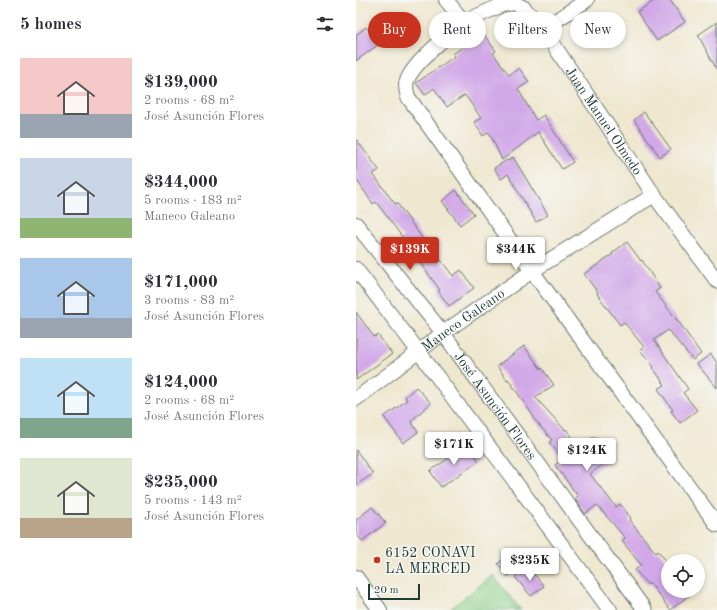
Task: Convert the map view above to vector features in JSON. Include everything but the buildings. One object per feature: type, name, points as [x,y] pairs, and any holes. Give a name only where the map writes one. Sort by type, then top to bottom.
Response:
[{"type":"street","points":[[446,0],[456,12]]},
{"type":"street","points":[[562,16],[587,0]]},
{"type":"street","name":"Juan Manuel Olmedo","points":[[486,12],[502,5],[514,3],[524,8],[528,12]]},
{"type":"street","points":[[435,48],[410,73],[406,86],[408,97],[532,271],[717,525]]},
{"type":"street","name":"Juan Manuel Olmedo","points":[[556,48],[654,196],[717,281]]},
{"type":"street","name":"Maneco Galeano","points":[[356,398],[443,333],[532,271],[654,196]]},
{"type":"street","name":"José Asunción Flores","points":[[356,224],[443,333],[645,610]]},
{"type":"street","points":[[356,269],[610,610]]},
{"type":"street","points":[[356,577],[380,610]]},
{"type":"green space","points":[[493,575],[521,610],[449,610]]},
{"type":"place","name":"6152 CONAVI LA MERCED","points":[[377,560]]}]
